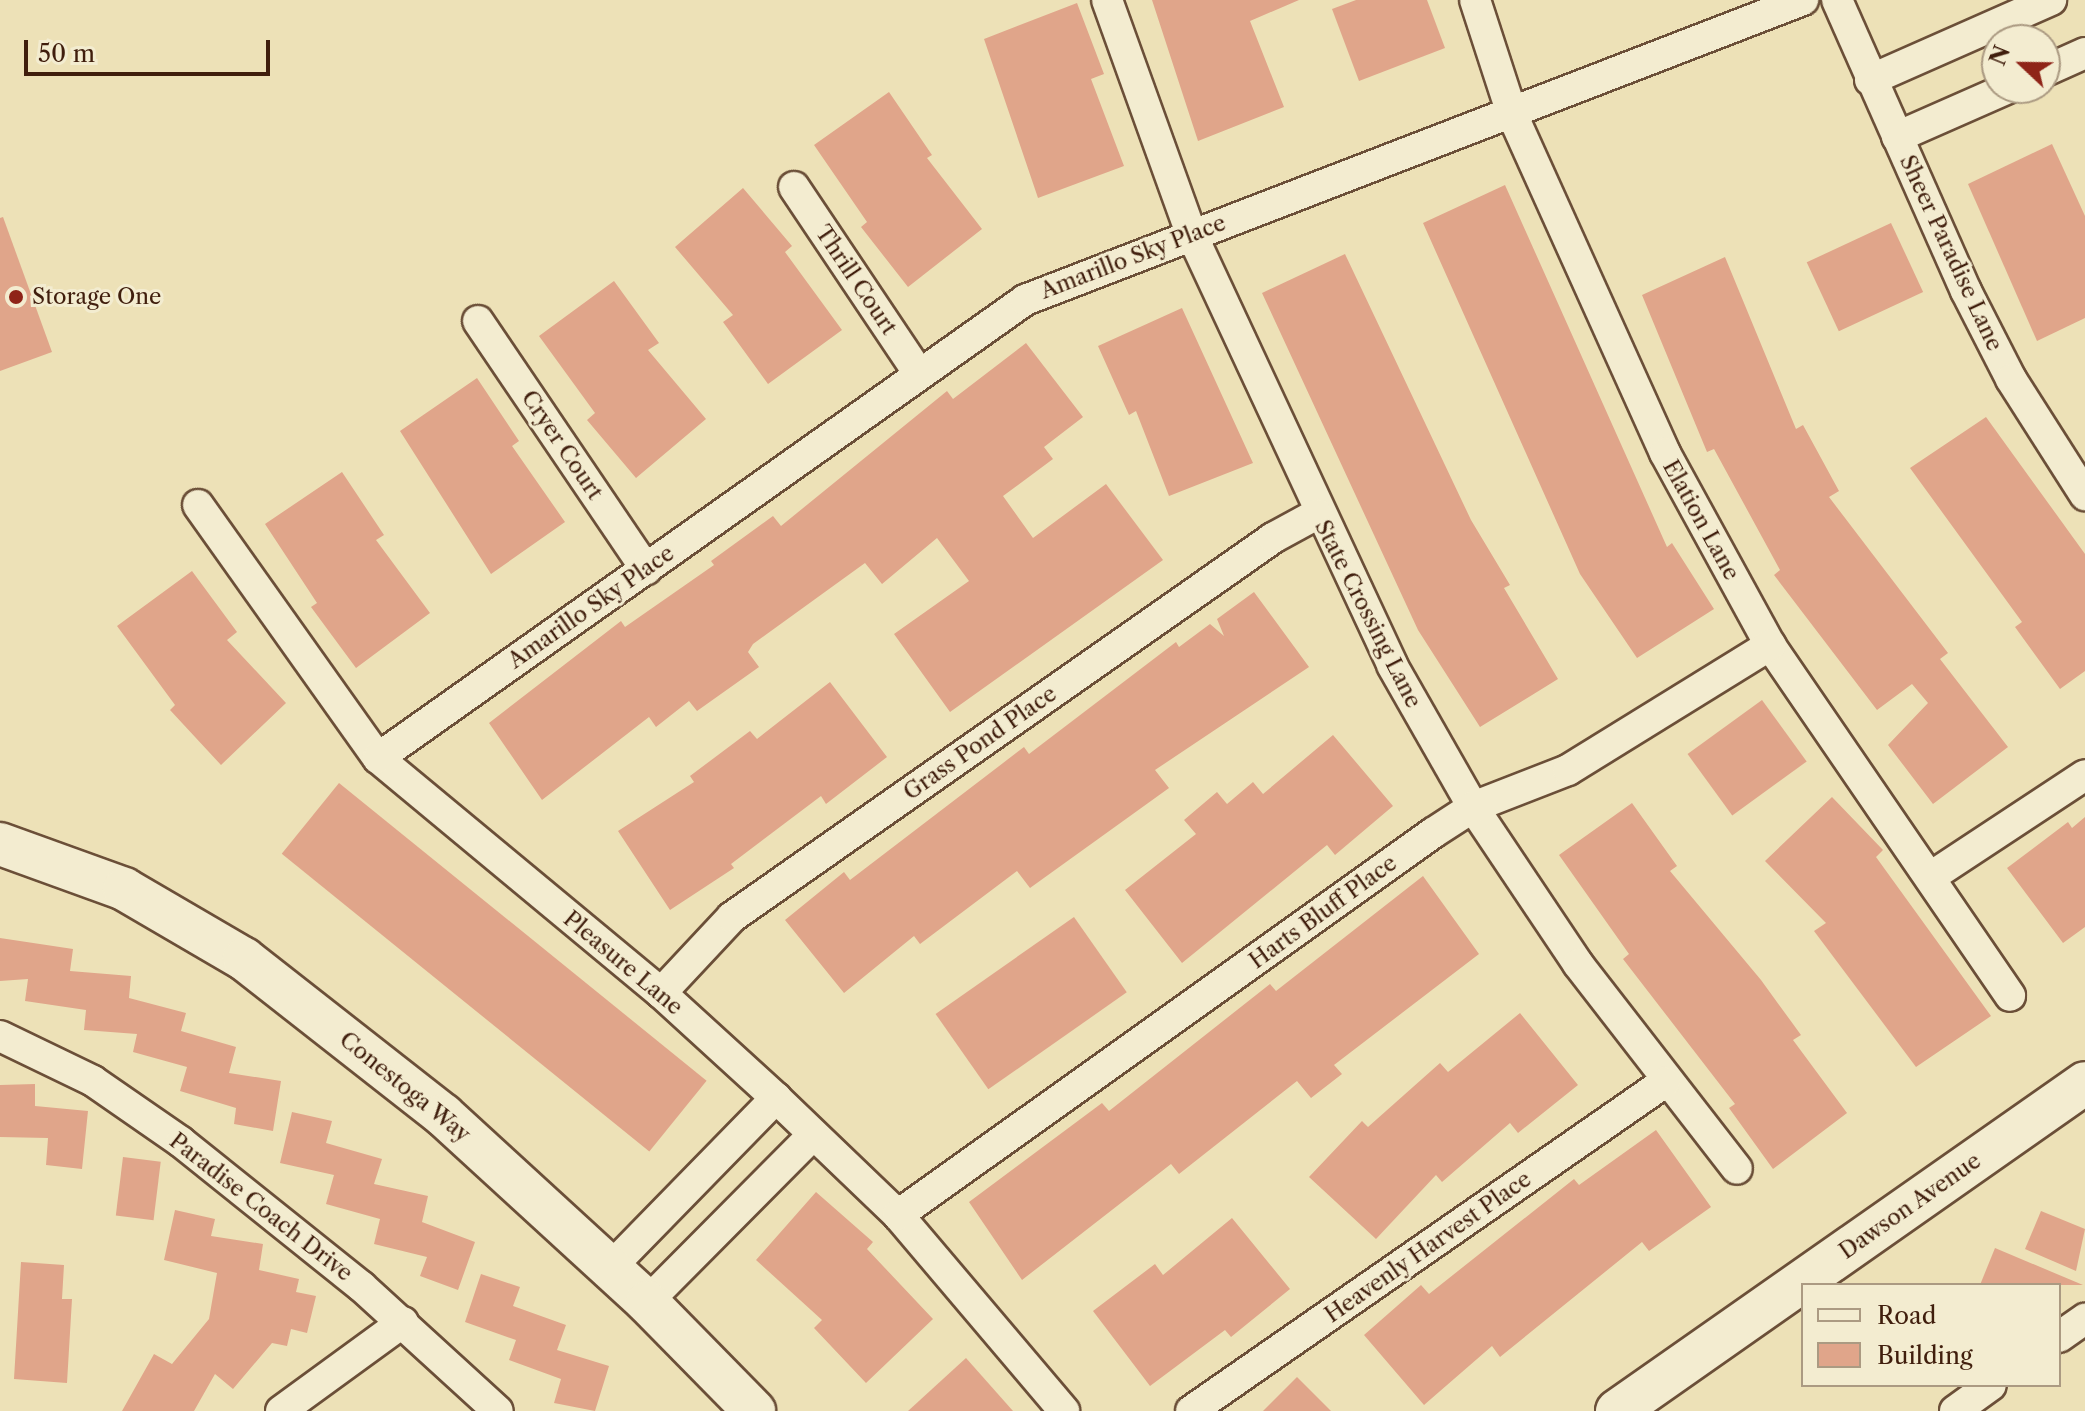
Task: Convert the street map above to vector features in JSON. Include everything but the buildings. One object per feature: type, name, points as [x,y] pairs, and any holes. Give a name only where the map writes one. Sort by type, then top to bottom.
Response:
[{"type":"street","name":"State Crossing Lane","points":[[1107,0],[1191,233],[1317,514],[1473,807],[1665,1082],[1737,1169]]},
{"type":"street","name":"Elation Lane","points":[[1475,0],[1512,114],[1665,453],[1770,645],[1932,876],[1943,905],[2010,996]]},
{"type":"street","name":"Amarillo Sky Place","points":[[378,758],[1025,300],[1191,233],[1512,114],[1803,0]]},
{"type":"street","name":"Sheer Paradise Lane","points":[[1837,0],[1870,80],[2011,379],[2085,495]]},
{"type":"street","points":[[1870,80],[2051,0]]},
{"type":"street","points":[[2061,64],[2085,53]]},
{"type":"street","points":[[1897,137],[1981,100]]},
{"type":"street","name":"Thrill Court","points":[[794,187],[919,374]]},
{"type":"street","name":"Cryer Court","points":[[478,321],[646,569]]},
{"type":"street","name":"Pleasure Lane","points":[[198,505],[378,758],[661,993],[776,1098],[898,1215],[1064,1411]]},
{"type":"street","name":"Grass Pond Place","points":[[661,993],[732,917],[1273,538],[1317,514]]},
{"type":"street","name":"Harts Bluff Place","points":[[898,1215],[1473,807],[1568,770],[1770,645]]},
{"type":"street","points":[[1932,876],[2085,775]]},
{"type":"street","name":"Conestoga Way","points":[[0,844],[124,889],[244,959],[443,1115],[647,1302],[754,1411]]},
{"type":"street","name":"Paradise Coach Drive","points":[[0,1036],[93,1081],[181,1142],[403,1322],[498,1411]]},
{"type":"street","name":"Heavenly Harvest Place","points":[[1191,1411],[1665,1082]]},
{"type":"street","name":"Dawson Avenue","points":[[1617,1411],[2085,1083]]},
{"type":"street","points":[[610,1268],[776,1098]]},
{"type":"street","points":[[647,1302],[813,1135]]},
{"type":"street","points":[[2061,1336],[2085,1319]]},
{"type":"street","points":[[281,1411],[403,1322]]},
{"type":"street","points":[[1955,1411],[1988,1387]]},
{"type":"place","name":"Storage One","points":[[16,297]]}]
